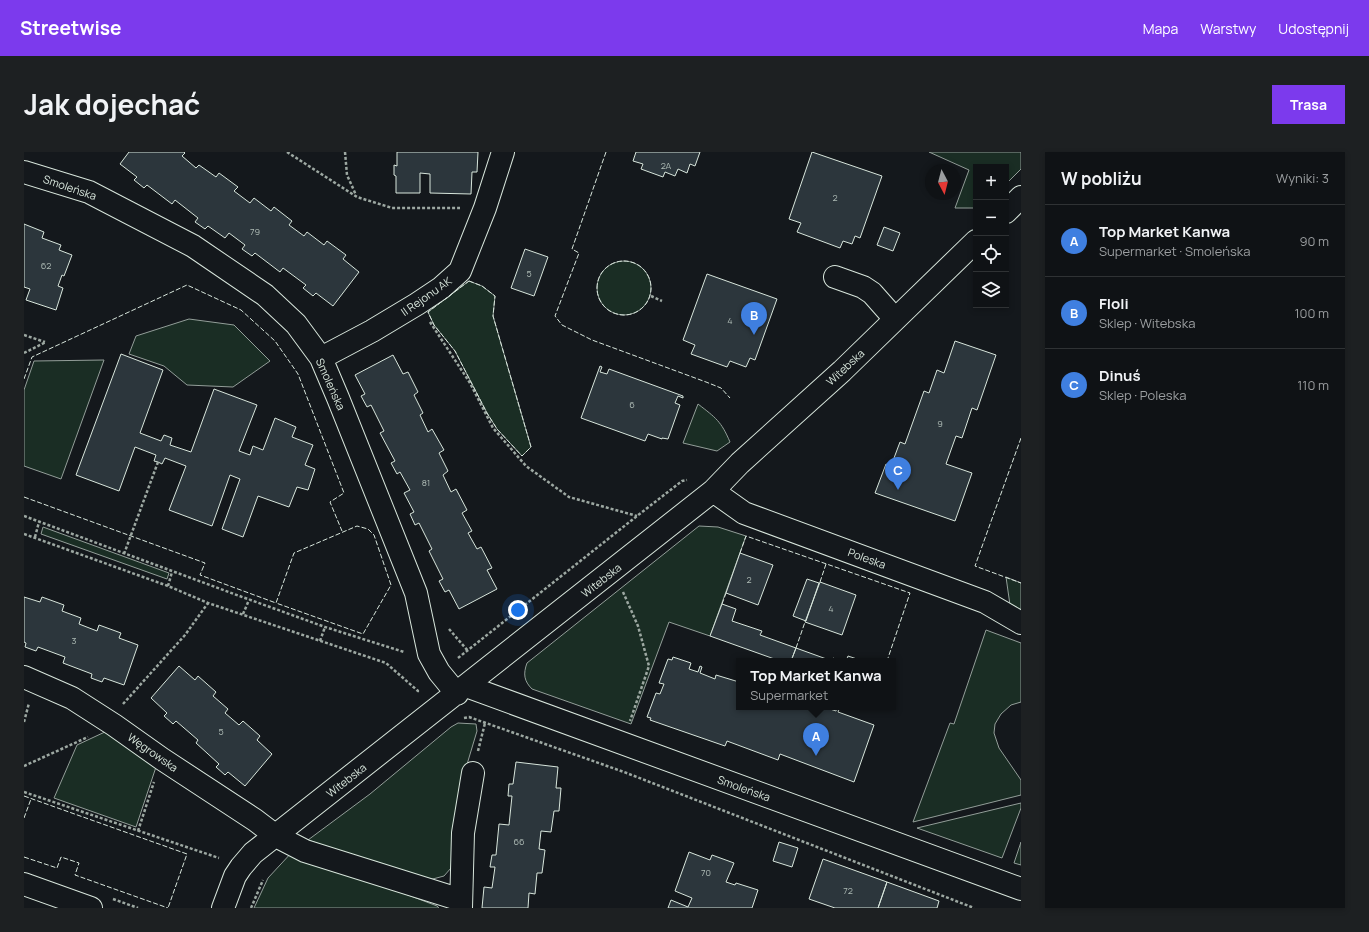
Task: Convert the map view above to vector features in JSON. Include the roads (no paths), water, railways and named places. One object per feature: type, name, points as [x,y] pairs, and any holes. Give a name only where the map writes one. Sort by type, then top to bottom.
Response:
[{"type":"street","name":"II Rejonu AK","points":[[321,358],[372,331],[417,304],[441,288],[460,271],[486,208],[503,152]]},
{"type":"street","name":"Smoleńska","points":[[24,172],[89,192],[193,246],[265,295],[296,324],[321,358],[416,593],[429,654],[454,696],[1021,889]]},
{"type":"street","points":[[1009,209],[1021,197]]},
{"type":"street","name":"Witebska","points":[[223,908],[235,876],[253,853],[713,491],[740,463],[842,371],[973,244]]},
{"type":"street","points":[[835,277],[863,287],[872,293],[895,320]]},
{"type":"street","name":"Poleska","points":[[713,491],[744,513],[985,602],[1021,623]]},
{"type":"street","name":"Węgrowska","points":[[24,677],[72,698],[255,820],[276,836],[305,851],[461,904]]},
{"type":"street","points":[[461,904],[464,833],[473,773]]},
{"type":"street","points":[[24,884],[91,908]]},
{"type":"place","name":"Floli","points":[[754,335]]},
{"type":"place","name":"Dinuś","points":[[898,490]]},
{"type":"place","name":"Top Market Kanwa","points":[[816,756]]}]
